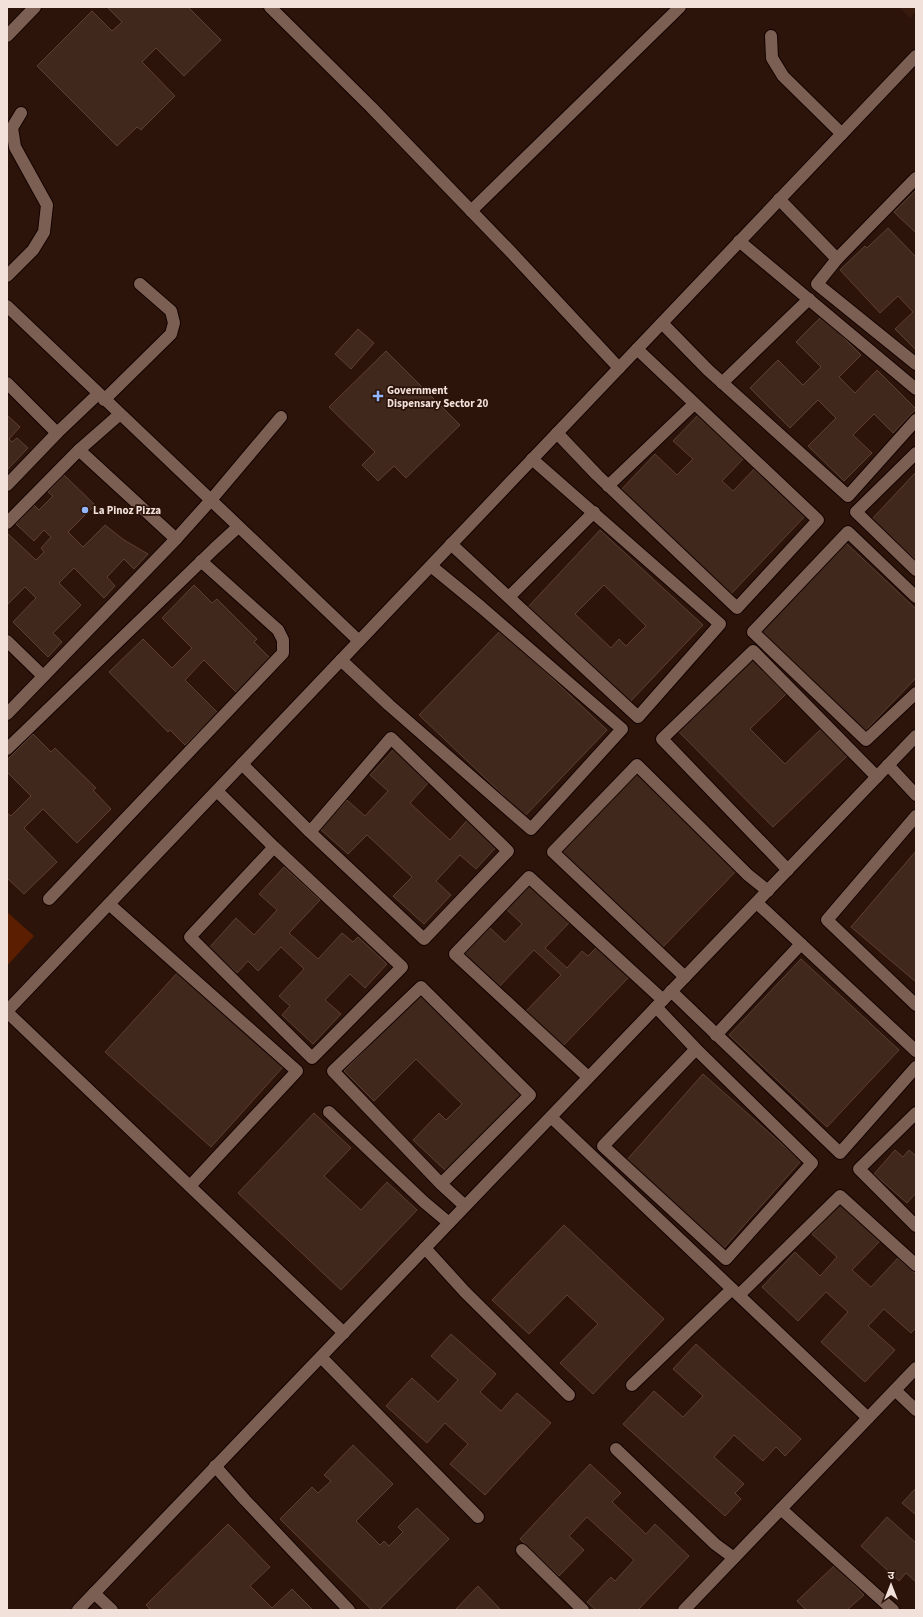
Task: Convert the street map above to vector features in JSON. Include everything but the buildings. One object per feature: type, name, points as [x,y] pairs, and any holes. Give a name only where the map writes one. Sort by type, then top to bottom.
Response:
[{"type":"street","points":[[7,36],[35,7]]},
{"type":"street","points":[[270,7],[371,107],[619,368]]},
{"type":"street","points":[[471,211],[680,7]]},
{"type":"street","points":[[771,36],[772,58],[783,76],[842,134]]},
{"type":"street","points":[[344,1333],[7,1011],[916,56]]},
{"type":"street","points":[[7,276],[33,250],[44,232],[46,212],[46,205],[15,147],[12,128],[21,113]]},
{"type":"street","points":[[916,178],[837,258],[817,284],[916,364]]},
{"type":"street","points":[[779,199],[837,258]]},
{"type":"street","points":[[739,241],[916,389]]},
{"type":"street","points":[[7,485],[57,433],[101,397],[171,334],[174,323],[171,311],[140,284]]},
{"type":"street","points":[[722,383],[809,299]]},
{"type":"street","points":[[7,306],[359,641]]},
{"type":"street","points":[[662,323],[722,383],[848,496],[916,420]]},
{"type":"street","points":[[557,433],[608,486],[737,608],[818,520],[694,404],[637,348]]},
{"type":"street","points":[[7,383],[57,433]]},
{"type":"street","points":[[608,486],[694,404]]},
{"type":"street","points":[[7,523],[80,450],[120,414]]},
{"type":"street","points":[[7,714],[176,539],[281,417]]},
{"type":"street","points":[[80,450],[176,539]]},
{"type":"street","points":[[916,453],[856,512],[916,570]]},
{"type":"street","points":[[451,544],[638,717],[720,624],[532,459]]},
{"type":"street","points":[[509,598],[594,512]]},
{"type":"street","points":[[7,749],[238,527]]},
{"type":"street","points":[[916,598],[848,532],[753,632],[866,740],[916,693]]},
{"type":"street","points":[[50,899],[283,653],[283,640],[278,630],[201,561]]},
{"type":"street","points":[[341,660],[389,705],[531,829],[622,729],[481,607],[431,566]]},
{"type":"street","points":[[7,641],[43,676]]},
{"type":"street","points":[[788,870],[662,739],[753,652],[877,777]]},
{"type":"street","points":[[78,1610],[916,736]]},
{"type":"street","points":[[242,764],[310,832],[424,939],[508,851],[391,738],[310,832]]},
{"type":"street","points":[[685,977],[553,852],[637,765],[748,875],[768,891]]},
{"type":"street","points":[[888,765],[916,795]]},
{"type":"street","points":[[216,791],[402,967],[312,1058],[190,937],[274,847]]},
{"type":"street","points":[[916,816],[827,920],[916,1005]]},
{"type":"street","points":[[588,1077],[455,954],[529,877],[663,999],[716,1034],[840,1153],[916,1067]]},
{"type":"street","points":[[757,903],[916,1051]]},
{"type":"street","points":[[109,904],[297,1071],[190,1186]]},
{"type":"street","points":[[716,1034],[801,944]]},
{"type":"street","points":[[441,1184],[530,1095],[421,986],[333,1070],[441,1184],[465,1206]]},
{"type":"street","points":[[663,999],[696,1049],[812,1163],[726,1259],[603,1146],[696,1049]]},
{"type":"street","points":[[329,1112],[424,1202],[449,1223]]},
{"type":"street","points":[[916,1112],[859,1169],[916,1226]]},
{"type":"street","points":[[551,1117],[868,1418]]},
{"type":"street","points":[[632,1385],[840,1196],[916,1265]]},
{"type":"street","points":[[425,1248],[465,1292],[569,1395]]},
{"type":"street","points":[[321,1357],[478,1517]]},
{"type":"street","points":[[684,1610],[916,1368]]},
{"type":"street","points":[[895,1390],[916,1410]]},
{"type":"street","points":[[616,1449],[715,1544],[734,1558]]},
{"type":"street","points":[[215,1466],[250,1506],[349,1610]]},
{"type":"street","points":[[781,1509],[893,1610]]},
{"type":"street","points":[[522,1550],[583,1610]]},
{"type":"street","points":[[94,1593],[112,1610]]},
{"type":"shaded area","points":[[899,7],[916,7],[916,11],[910,18]]},
{"type":"shaded area","points":[[7,912],[34,936],[7,966]]},
{"type":"place","name":"Government Dispensary Sector 20","points":[[378,396]]},
{"type":"place","name":"La Pinoz Pizza","points":[[85,510]]}]
